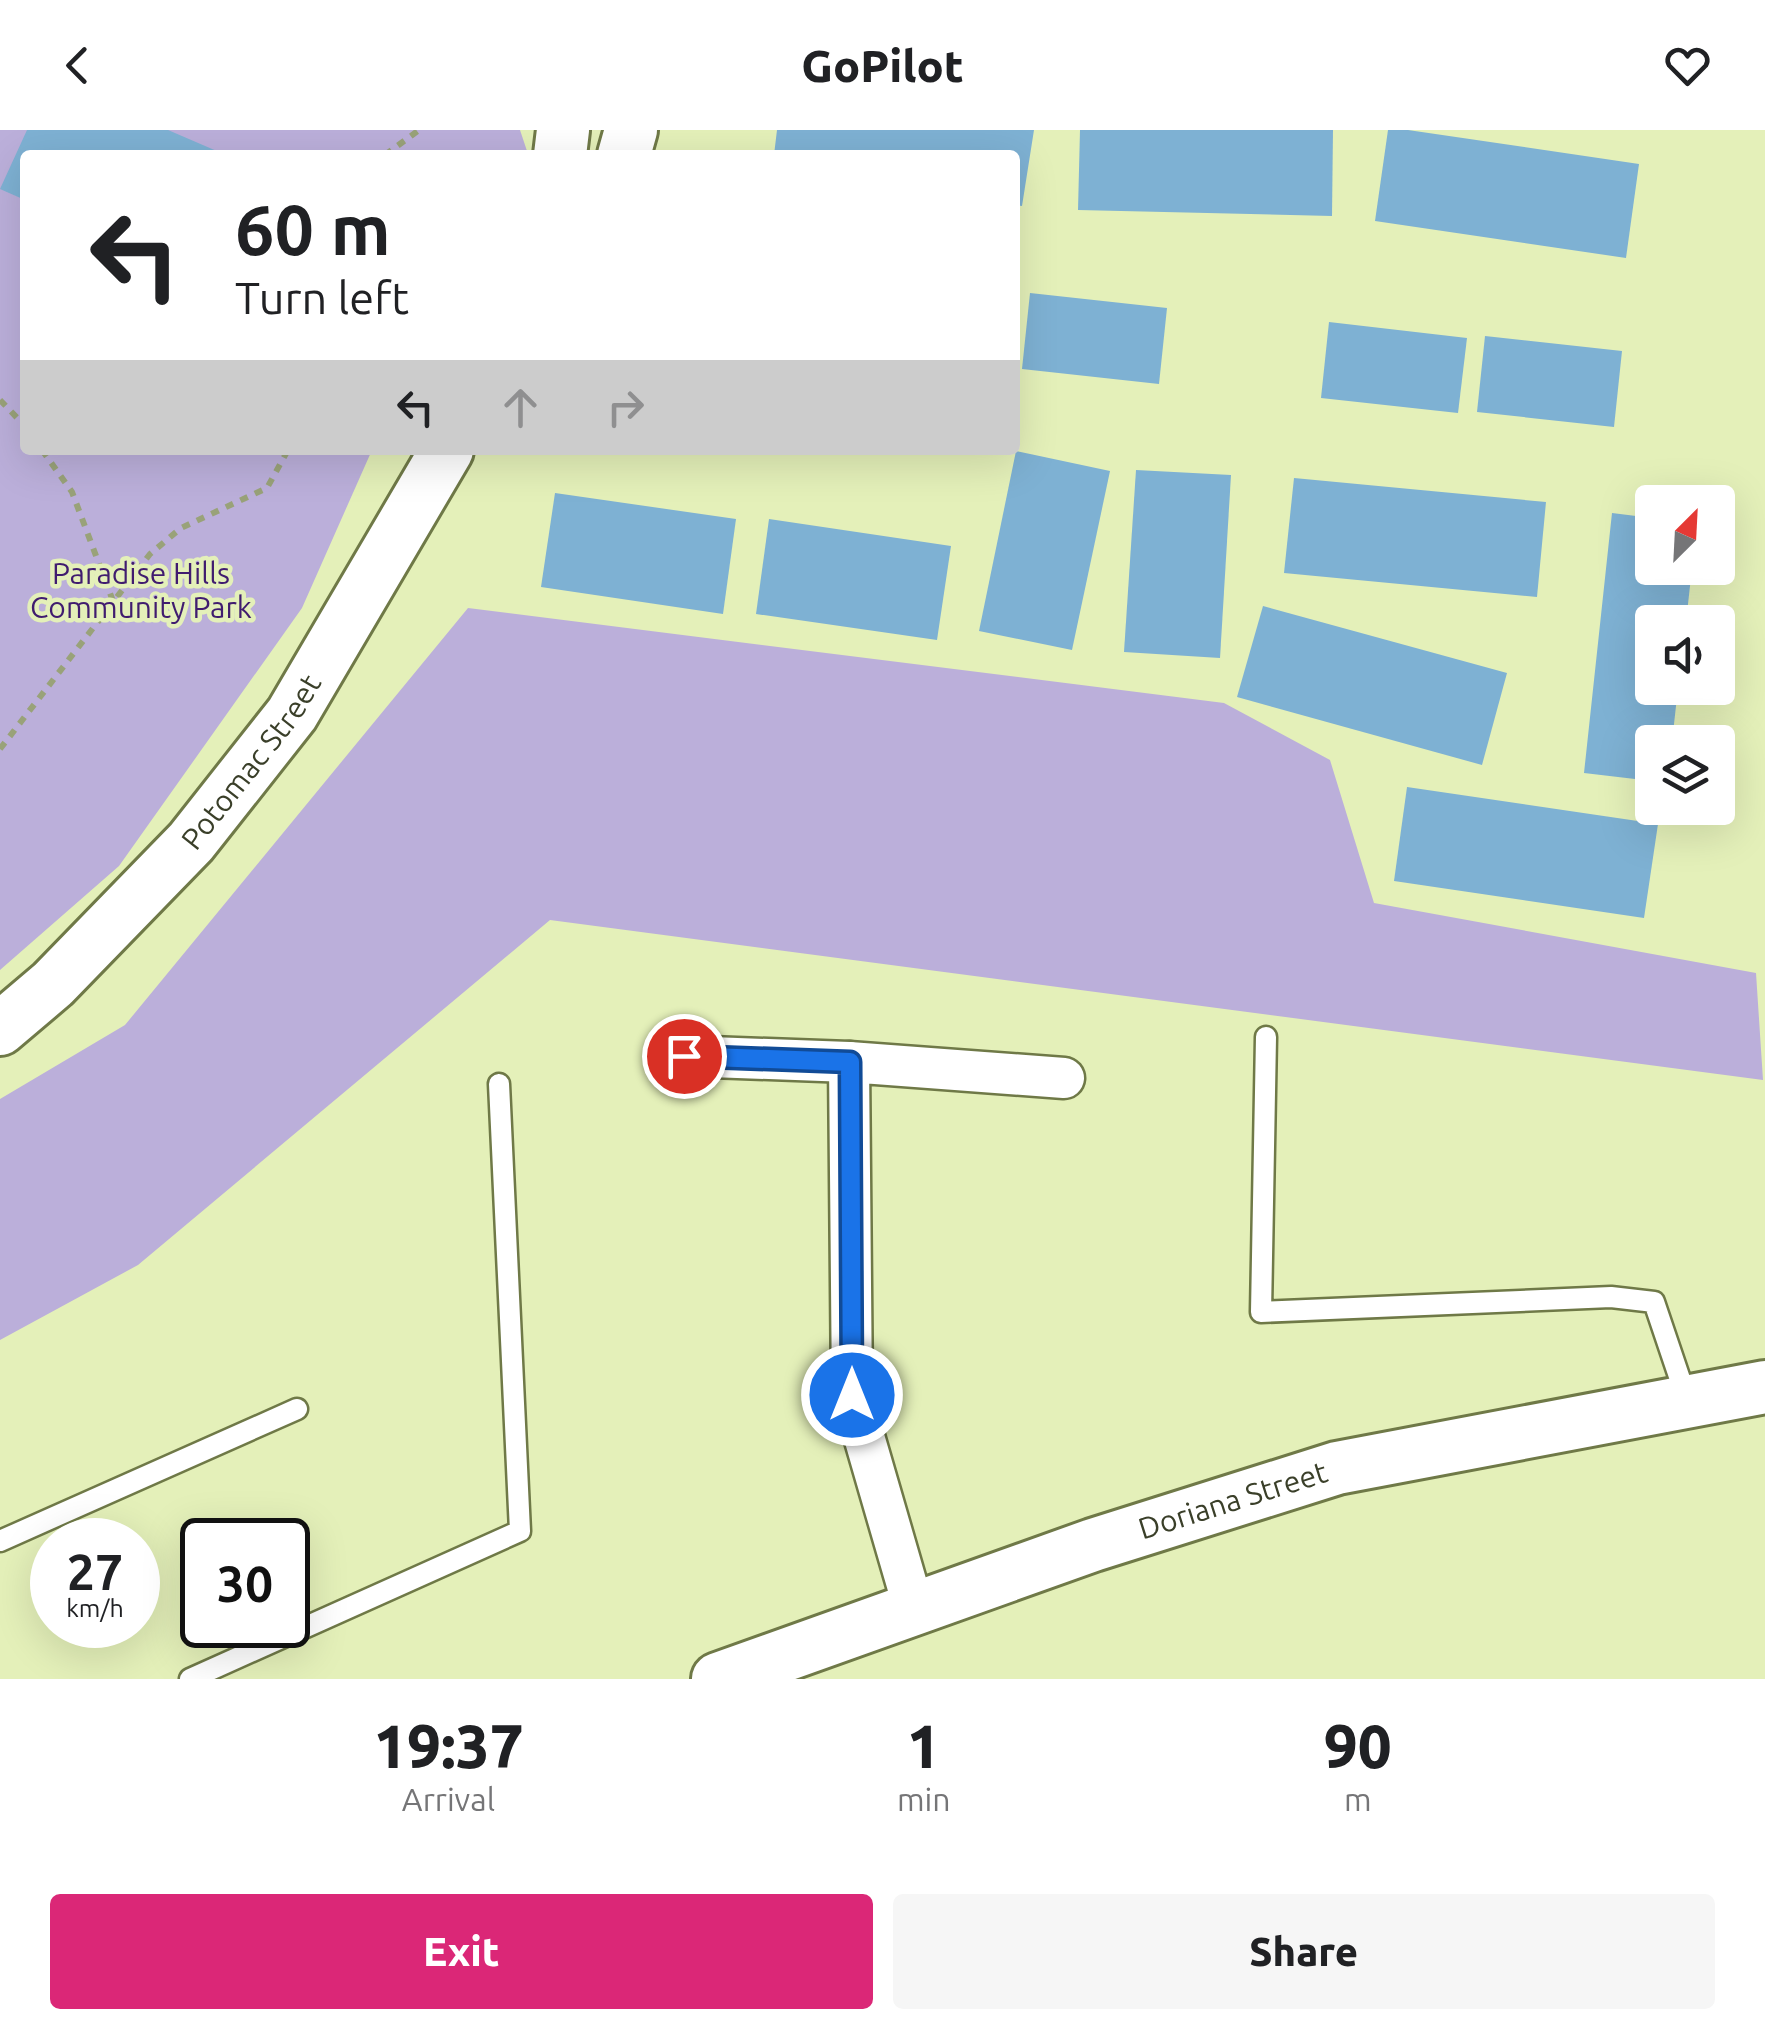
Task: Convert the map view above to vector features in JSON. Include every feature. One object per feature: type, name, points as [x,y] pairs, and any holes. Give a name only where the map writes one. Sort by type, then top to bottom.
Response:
[{"type":"street","name":"Potomac Street","points":[[0,1029],[53,984],[190,842],[280,728],[343,632],[445,455]]},
{"type":"street","points":[[684,1056],[850,1062],[1064,1078]]},
{"type":"street","points":[[850,1062],[852,1395],[914,1609]]},
{"type":"street","name":"Doriana Street","points":[[718,1679],[1093,1545],[1337,1468],[1765,1386]]},
{"type":"lane","points":[[1266,1037],[1260,1312],[1611,1297],[1654,1302],[1687,1402]]},
{"type":"lane","points":[[190,1679],[520,1530],[499,1084]]},
{"type":"lane","points":[[0,1541],[297,1409]]},
{"type":"path","points":[[392,150],[419,130]]},
{"type":"path","points":[[0,400],[20,421]]},
{"type":"path","points":[[46,455],[72,492],[113,602]]},
{"type":"path","points":[[0,748],[150,554],[181,528],[266,488],[285,455]]},
{"type":"green space","name":"Paradise Hills Community Park","points":[[0,130],[520,130],[527,150],[20,150],[20,455],[370,455],[302,608],[119,866],[0,970]]},
{"type":"green space","points":[[468,608],[1224,703],[1330,760],[1374,903],[1756,973],[1763,1080],[550,920],[138,1265],[0,1340],[0,1099],[125,1025]]},
{"type":"building","points":[[27,130],[168,130],[214,150],[20,150],[20,198],[0,189]]},
{"type":"building","points":[[777,130],[1034,130],[1022,206],[1020,150],[775,150]]},
{"type":"building","points":[[1080,130],[1333,130],[1332,216],[1078,210]]},
{"type":"building","points":[[1388,130],[1639,164],[1626,258],[1375,221]]},
{"type":"building","points":[[1030,293],[1167,308],[1159,384],[1022,369]]},
{"type":"building","points":[[1329,322],[1467,338],[1458,413],[1321,398]]},
{"type":"building","points":[[1485,336],[1622,351],[1614,427],[1477,412]]},
{"type":"building","points":[[1020,452],[1110,471],[1072,650],[979,631],[1015,455]]},
{"type":"building","points":[[1136,470],[1231,475],[1220,658],[1124,652]]},
{"type":"building","points":[[1294,478],[1546,502],[1537,597],[1284,573]]},
{"type":"building","points":[[555,493],[736,519],[723,614],[541,587]]},
{"type":"building","points":[[1612,513],[1635,516],[1635,585],[1690,585],[1688,605],[1635,605],[1635,705],[1676,705],[1674,725],[1635,725],[1635,779],[1584,773]]},
{"type":"building","points":[[769,519],[951,546],[937,640],[756,614]]},
{"type":"building","points":[[1263,606],[1507,673],[1482,765],[1237,697]]},
{"type":"building","points":[[1407,787],[1635,821],[1635,825],[1658,825],[1644,918],[1394,881]]},
{"type":"route","points":[[684,1056],[850,1062],[852,1395]]}]
